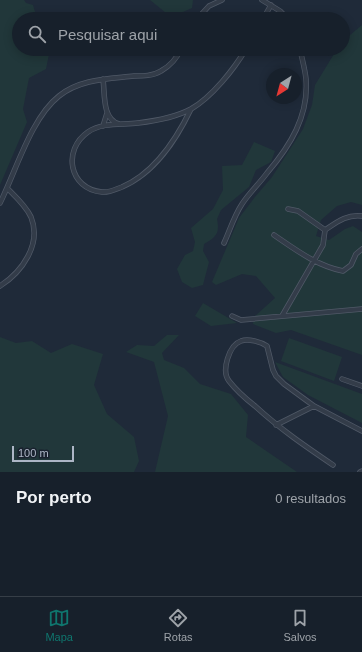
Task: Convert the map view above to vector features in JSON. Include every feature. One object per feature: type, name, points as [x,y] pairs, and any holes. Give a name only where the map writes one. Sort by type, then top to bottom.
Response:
[{"type":"street","points":[[203,12],[209,6],[222,0]]},
{"type":"street","points":[[262,0],[281,12]]},
{"type":"street","points":[[267,12],[271,5]]},
{"type":"street","points":[[0,203],[32,131],[49,105],[60,95],[70,88],[91,81],[148,75],[160,72],[174,61],[177,56]]},
{"type":"street","points":[[191,109],[161,119],[138,123],[103,126],[91,130],[80,139],[73,153],[72,163],[75,175],[79,182],[86,188],[104,192],[112,191],[143,175],[174,140],[191,109],[212,91],[237,64],[242,56]]},
{"type":"street","points":[[224,243],[242,205],[288,145],[302,118],[305,104],[306,79],[301,56]]},
{"type":"street","points":[[103,79],[107,113],[103,126]]},
{"type":"street","points":[[107,113],[114,122],[121,124]]},
{"type":"street","points":[[0,286],[15,274],[23,265],[30,252],[34,238],[31,217],[22,203],[7,188]]},
{"type":"street","points":[[288,209],[298,211],[325,230]]},
{"type":"street","points":[[325,230],[344,218],[354,215],[362,216]]},
{"type":"street","points":[[282,316],[323,245],[325,230]]},
{"type":"street","points":[[274,235],[313,261],[332,269],[343,271],[351,265],[356,254],[362,249]]},
{"type":"street","points":[[232,316],[241,320],[362,308]]},
{"type":"street","points":[[333,465],[291,437],[276,425],[229,381],[226,376],[225,368],[233,348],[239,342],[245,340],[267,346],[271,364],[276,376],[314,406],[362,431]]},
{"type":"street","points":[[342,379],[362,386]]},
{"type":"street","points":[[276,425],[314,406]]},
{"type":"green space","points":[[0,0],[24,0],[26,3],[33,5],[35,12],[12,12],[12,56],[49,56],[46,69],[29,78],[23,109],[27,122],[0,185]]},
{"type":"green space","points":[[150,0],[193,0],[192,8],[183,12],[165,12]]},
{"type":"green space","points":[[362,25],[362,205],[351,202],[337,206],[321,220],[316,236],[329,240],[345,229],[353,226],[362,232],[362,355],[291,330],[276,333],[253,324],[254,317],[275,298],[256,276],[242,274],[216,285],[212,282],[239,218],[272,177],[303,129],[312,105],[315,85],[333,56],[350,56],[350,35]]},
{"type":"green space","points":[[254,142],[275,151],[271,162],[256,170],[249,187],[221,210],[217,219],[218,228],[216,234],[212,239],[204,244],[203,251],[209,262],[203,285],[192,288],[182,282],[177,269],[185,255],[193,251],[195,242],[191,228],[213,209],[223,190],[222,166],[242,165]]},
{"type":"green space","points":[[203,303],[237,323],[211,326],[195,316]]},
{"type":"green space","points":[[167,335],[179,335],[162,353],[164,360],[184,368],[200,384],[231,394],[248,415],[246,437],[297,472],[155,472],[168,416],[154,362],[126,352],[137,345],[154,346]]},
{"type":"green space","points":[[0,337],[16,343],[32,341],[51,353],[72,344],[103,354],[94,385],[107,414],[134,437],[139,461],[134,472],[0,472]]},
{"type":"green space","points":[[289,338],[342,357],[334,381],[281,361]]},
{"type":"green space","points":[[275,362],[362,394],[362,423],[308,395],[283,377]]}]
